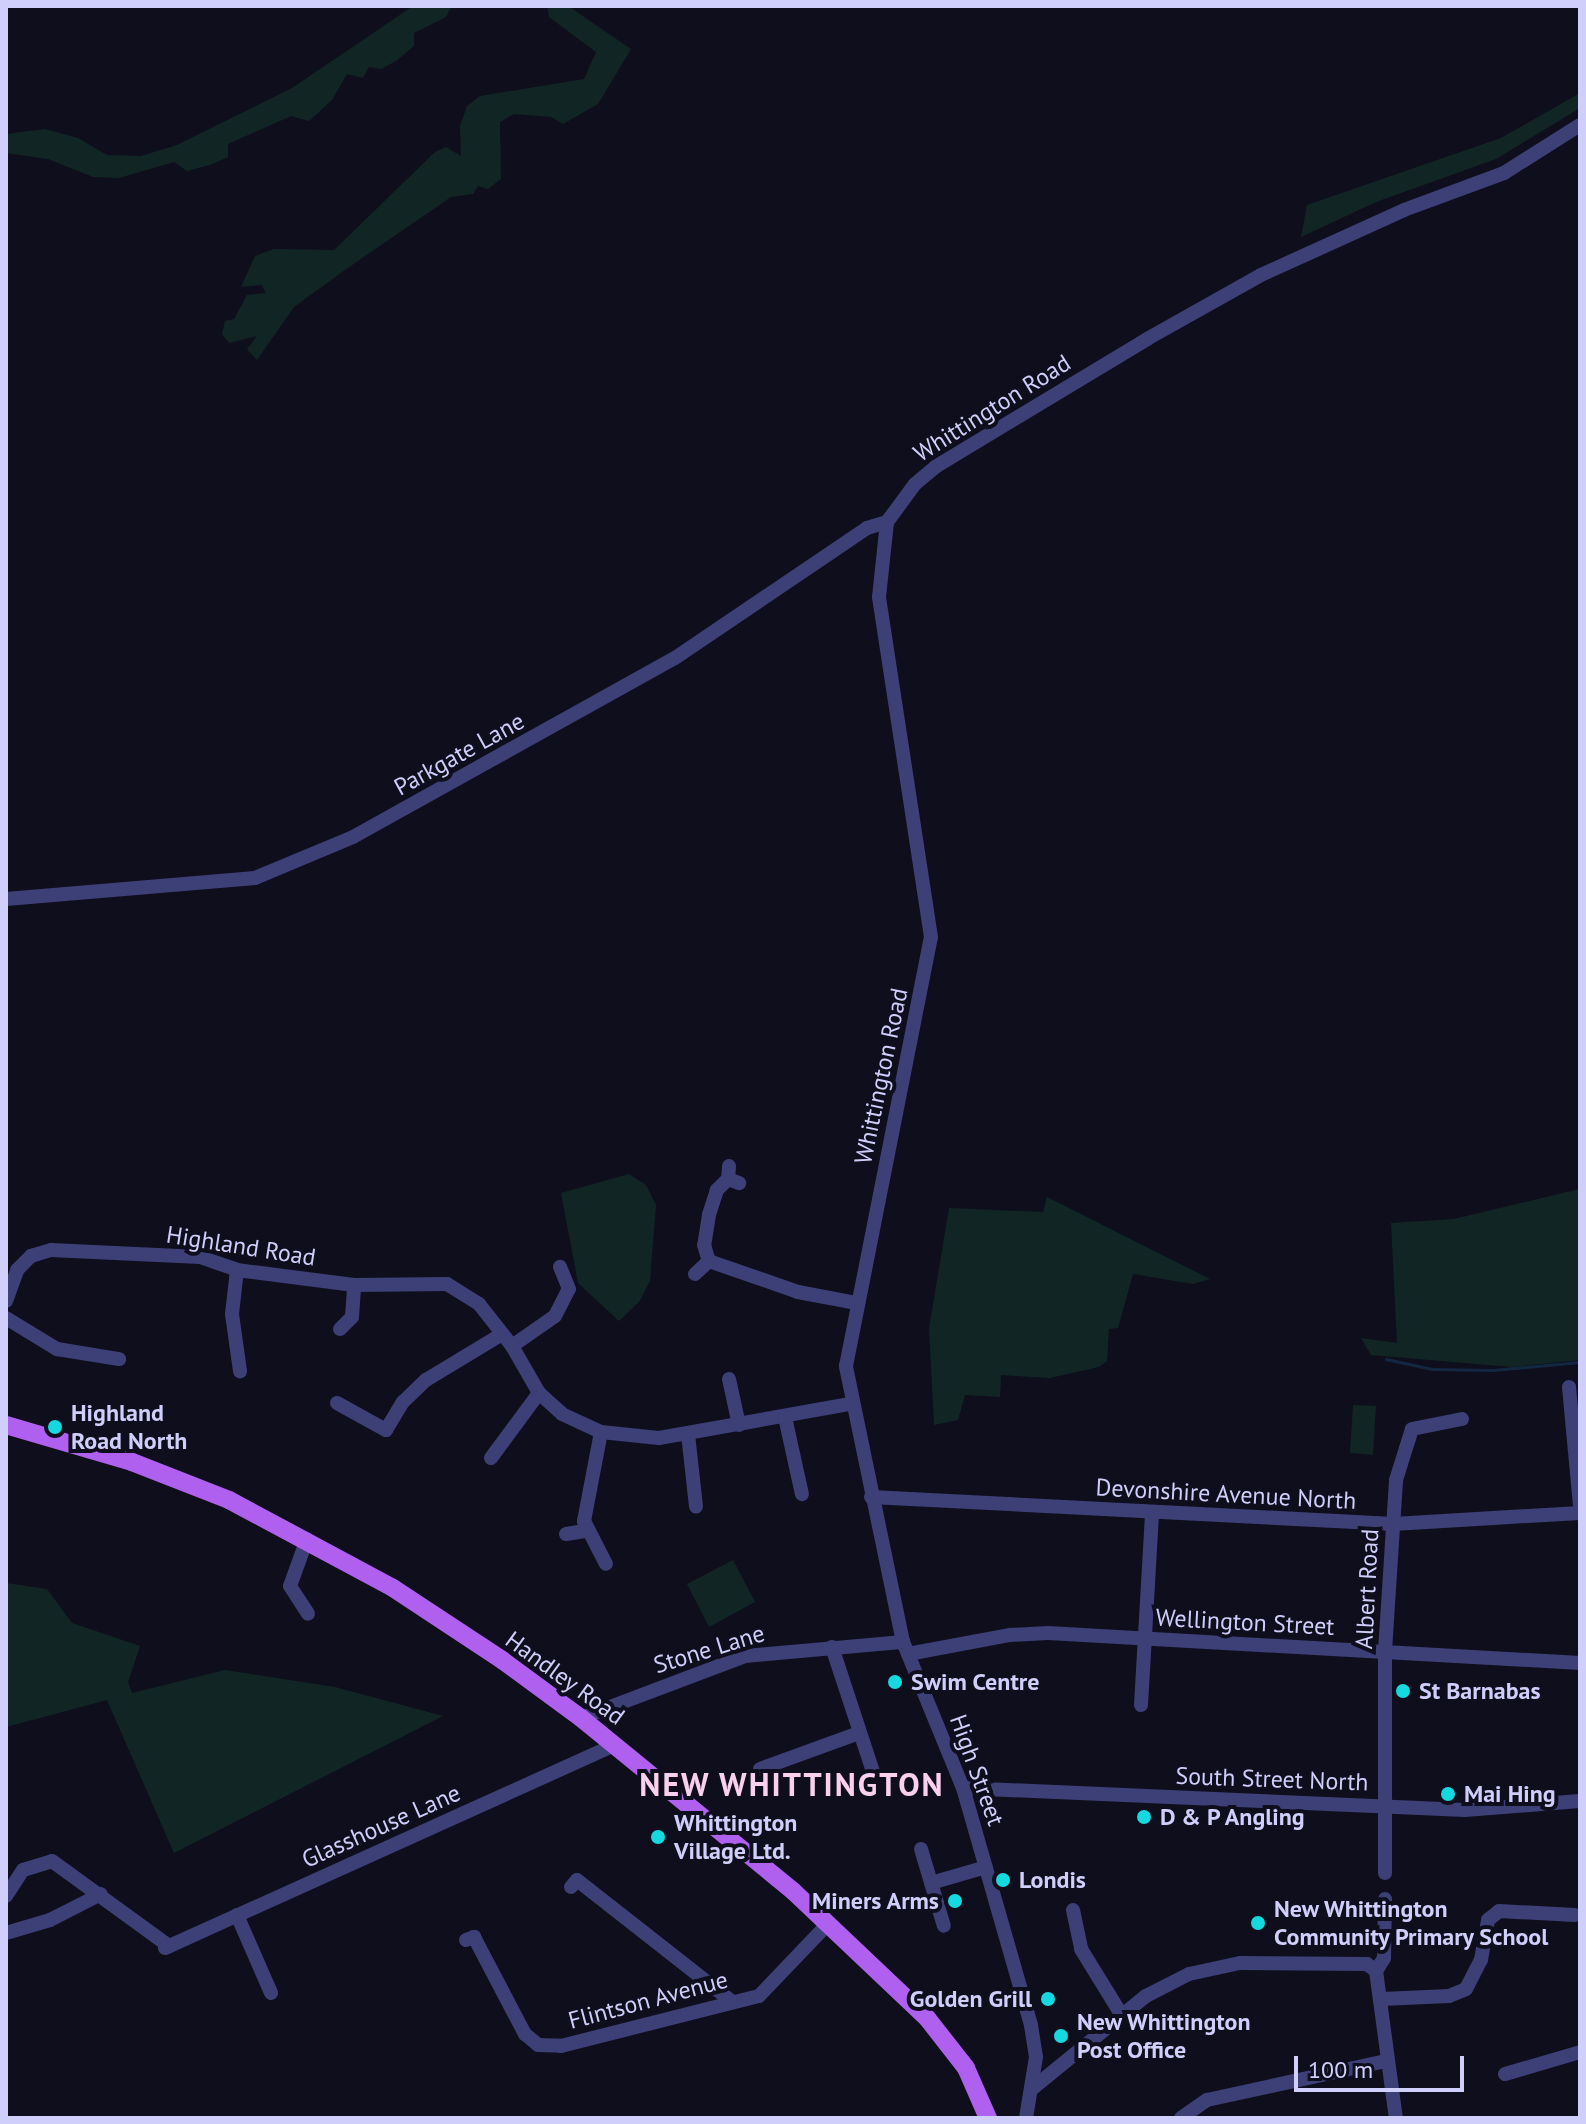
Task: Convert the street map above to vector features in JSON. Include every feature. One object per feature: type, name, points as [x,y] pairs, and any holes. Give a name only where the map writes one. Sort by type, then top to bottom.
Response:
[{"type":"main road","name":"Handley Road","points":[[6,1425],[132,1462],[307,1539],[393,1588],[581,1718],[793,1891],[826,1926],[927,2018],[966,2068],[988,2118]]},
{"type":"street","name":"Whittington Road","points":[[868,1250],[931,937],[879,597],[887,522],[915,484],[935,467],[1147,339],[1261,275],[1404,210],[1504,173],[1580,125]]},
{"type":"street","name":"Parkgate Lane","points":[[6,899],[255,878],[341,842],[675,658],[867,528],[887,522]]},
{"type":"street","points":[[732,1176],[717,1190],[709,1215],[704,1245],[709,1261],[721,1270],[758,1274],[798,1292],[857,1303]]},
{"type":"street","name":"Highland Road","points":[[6,1301],[12,1267],[31,1256],[51,1250],[188,1255],[237,1270],[354,1285],[447,1284],[479,1304],[512,1346],[539,1393],[562,1414],[601,1432],[645,1438],[688,1434],[850,1404]]},
{"type":"street","name":"High Street","points":[[868,1250],[846,1366],[850,1404],[906,1648],[963,1788],[1031,2025],[1036,2057],[1026,2118]]},
{"type":"street","points":[[695,1274],[709,1261]]},
{"type":"street","points":[[512,1346],[555,1316],[569,1289],[560,1267]]},
{"type":"street","points":[[237,1270],[232,1314],[240,1371]]},
{"type":"street","points":[[340,1329],[352,1317],[354,1285]]},
{"type":"street","points":[[6,1318],[57,1349],[119,1359]]},
{"type":"street","points":[[337,1403],[386,1430],[403,1402],[426,1380],[502,1334]]},
{"type":"street","points":[[729,1379],[739,1425]]},
{"type":"street","points":[[1569,1387],[1580,1505]]},
{"type":"street","points":[[491,1458],[539,1393]]},
{"type":"street","points":[[785,1417],[802,1494]]},
{"type":"street","name":"Albert Road","points":[[1385,1873],[1382,1805],[1385,1651],[1400,1453],[1412,1429],[1462,1419]]},
{"type":"street","points":[[601,1432],[591,1467],[585,1531],[606,1564]]},
{"type":"street","points":[[688,1434],[696,1507]]},
{"type":"street","name":"Devonshire Avenue North","points":[[871,1497],[1152,1514],[1393,1524],[1580,1513]]},
{"type":"street","points":[[1141,1705],[1152,1514]]},
{"type":"street","points":[[566,1534],[585,1531]]},
{"type":"street","points":[[307,1539],[290,1586],[308,1614]]},
{"type":"street","name":"Wellington Street","points":[[906,1648],[1010,1635],[1145,1638],[1580,1663]]},
{"type":"street","points":[[832,1647],[873,1772]]},
{"type":"street","name":"Stone Lane","points":[[581,1718],[745,1656],[832,1647],[906,1648]]},
{"type":"street","points":[[760,1769],[859,1733]]},
{"type":"street","name":"Glasshouse Lane","points":[[101,1894],[167,1947],[615,1745]]},
{"type":"street","name":"South Street North","points":[[963,1788],[1465,1810],[1580,1801]]},
{"type":"street","points":[[921,1849],[944,1926]]},
{"type":"street","points":[[6,1896],[15,1877],[41,1860],[62,1865],[101,1894],[50,1920],[6,1933]]},
{"type":"street","points":[[931,1883],[986,1867]]},
{"type":"street","points":[[571,1887],[577,1880],[730,2000]]},
{"type":"street","points":[[1385,1899],[1384,1958],[1376,1971],[1396,2118]]},
{"type":"street","points":[[1073,1910],[1081,1949],[1121,2014]]},
{"type":"street","points":[[1382,1999],[1449,1996],[1466,1989],[1481,1960],[1488,1920],[1499,1911],[1575,1915]]},
{"type":"street","points":[[237,1915],[271,1993]]},
{"type":"street","name":"Flintson Avenue","points":[[466,1940],[474,1937],[525,2034],[538,2045],[561,2046],[730,2000],[759,1996],[826,1926]]},
{"type":"street","points":[[1033,2088],[1121,2014],[1167,1982],[1219,1966],[1357,1964],[1376,1971]]},
{"type":"street","points":[[1505,2074],[1580,2052]]},
{"type":"street","points":[[1181,2118],[1207,2100],[1386,2061]]},
{"type":"green space","points":[[413,6],[452,6],[446,17],[414,33],[414,46],[396,61],[381,69],[369,67],[363,78],[347,74],[332,100],[309,121],[291,116],[228,144],[228,157],[213,164],[187,171],[174,162],[119,178],[93,177],[48,159],[6,153],[6,134],[45,129],[78,138],[107,155],[141,156],[177,145],[292,88]]},
{"type":"green space","points":[[547,6],[568,6],[631,49],[598,104],[563,124],[551,117],[514,114],[500,122],[501,179],[488,189],[478,186],[473,194],[451,197],[294,307],[257,360],[247,349],[257,336],[229,343],[222,334],[225,321],[234,319],[247,295],[266,293],[262,285],[241,287],[255,256],[274,249],[334,250],[435,152],[446,147],[461,156],[460,126],[467,106],[480,96],[584,79],[596,52],[549,17]]},
{"type":"green space","points":[[1580,93],[1580,108],[1496,159],[1376,202],[1301,237],[1307,205],[1501,138]]},
{"type":"green space","points":[[629,1174],[646,1185],[656,1205],[650,1281],[639,1302],[619,1321],[578,1283],[561,1193]]},
{"type":"green space","points":[[1580,1189],[1580,1360],[1512,1367],[1371,1355],[1361,1338],[1397,1343],[1391,1223],[1454,1219]]},
{"type":"green space","points":[[1047,1197],[1210,1279],[1193,1284],[1133,1274],[1118,1328],[1109,1329],[1107,1361],[1099,1367],[1050,1378],[1001,1375],[1000,1397],[965,1395],[958,1420],[934,1425],[929,1328],[949,1208],[1043,1212]]},
{"type":"green space","points":[[1353,1405],[1376,1406],[1373,1455],[1350,1453]]},
{"type":"green space","points":[[733,1560],[755,1602],[709,1627],[687,1584]]},
{"type":"green space","points":[[6,1583],[47,1589],[72,1623],[140,1646],[128,1682],[132,1693],[225,1670],[335,1687],[443,1716],[174,1853],[107,1700],[6,1727]]},
{"type":"waterway","points":[[1386,1359],[1432,1369],[1493,1370],[1580,1362]]},
{"type":"place","name":"Highland Road North","points":[[55,1427]]},
{"type":"place","name":"Swim Centre","points":[[895,1682]]},
{"type":"place","name":"St Barnabas","points":[[1403,1691]]},
{"type":"place","name":"Mai Hing","points":[[1448,1794]]},
{"type":"place","name":"D & P Angling","points":[[1144,1817]]},
{"type":"place","name":"Whittington Village Ltd.","points":[[658,1837]]},
{"type":"place","name":"Londis","points":[[1003,1880]]},
{"type":"place","name":"Miners Arms","points":[[955,1901]]},
{"type":"place","name":"New Whittington Community Primary School","points":[[1258,1923]]},
{"type":"place","name":"Golden Grill","points":[[1048,1999]]},
{"type":"place","name":"New Whittington Post Office","points":[[1061,2036]]},
{"type":"district","name":"NEW WHITTINGTON","points":[[792,1784]]}]
